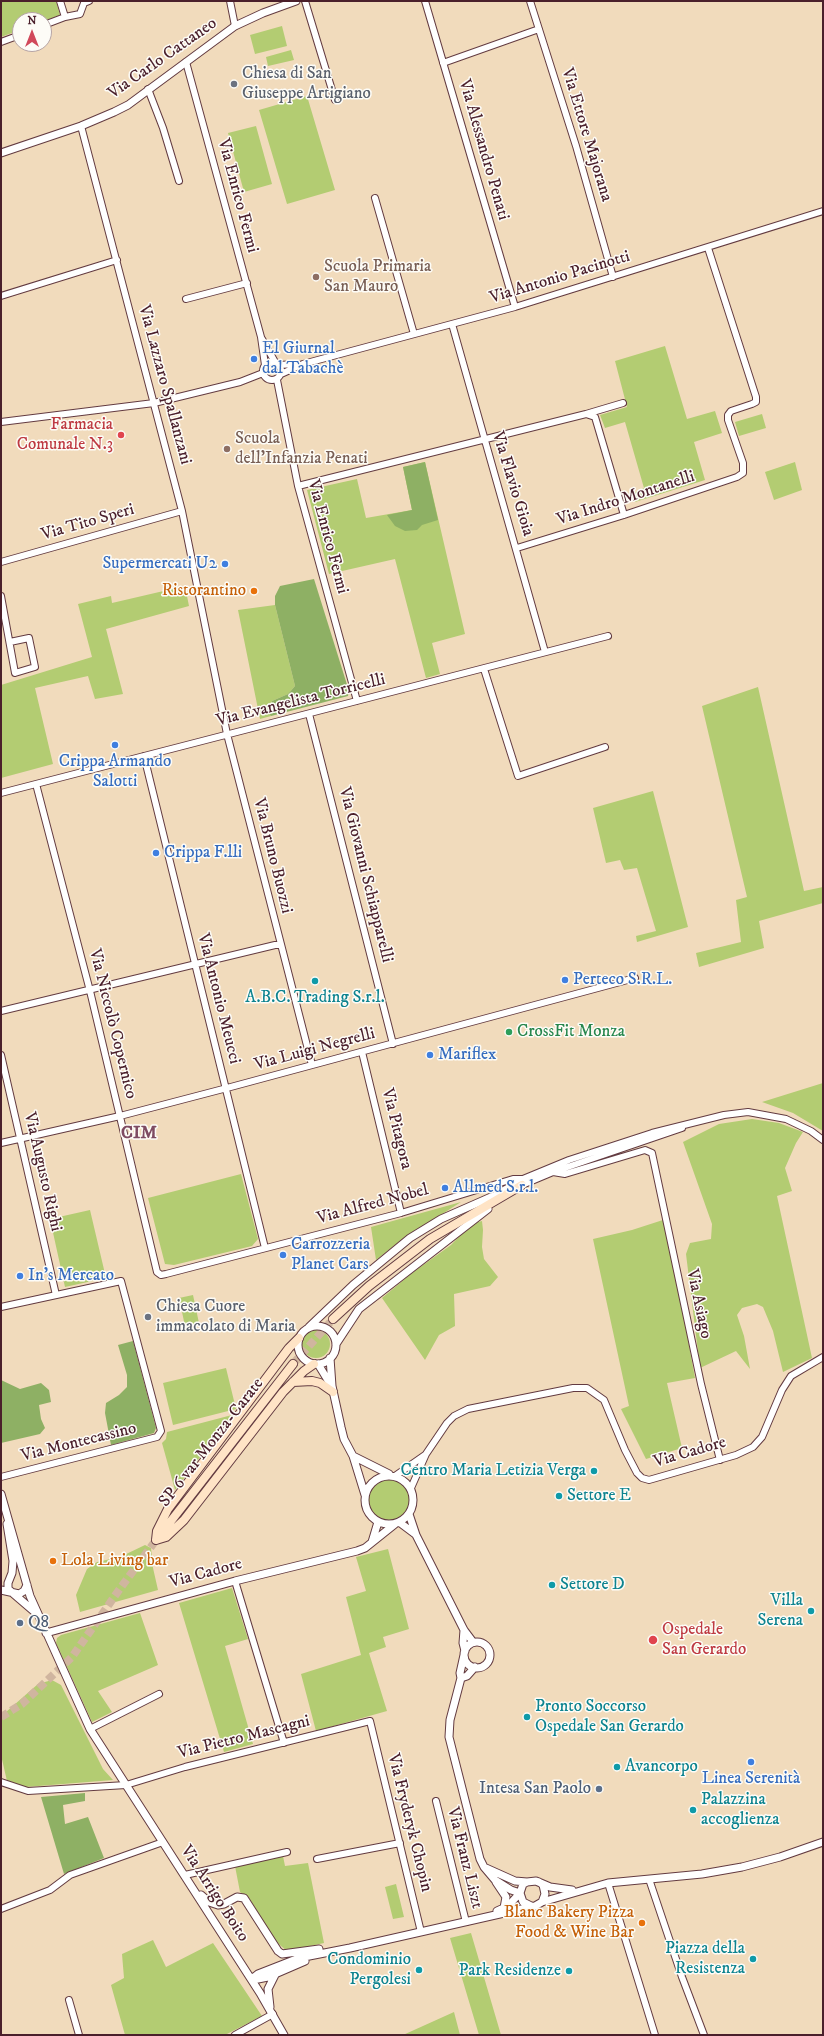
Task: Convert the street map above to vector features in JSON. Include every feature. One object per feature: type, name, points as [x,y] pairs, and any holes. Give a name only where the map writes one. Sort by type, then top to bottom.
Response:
[{"type":"main road","points":[[450,1225],[523,1182]]},
{"type":"main road","points":[[334,1320],[369,1286],[402,1259],[491,1197]]},
{"type":"main road","points":[[298,1338],[168,1509],[157,1530],[156,1540],[166,1537],[184,1520],[273,1405],[304,1371],[316,1364]]},
{"type":"main road","name":"SP 6 var Monza-Carate","points":[[156,1540],[293,1364]]},
{"type":"main road","points":[[293,1382],[312,1381],[332,1389]]},
{"type":"street","points":[[60,1],[65,17]]},
{"type":"street","points":[[52,22],[65,17],[80,14],[84,3],[89,1]]},
{"type":"street","points":[[230,1],[235,26]]},
{"type":"street","name":"Via Carlo Cattaneo","points":[[1,153],[81,126],[128,105],[235,26],[263,13],[296,1]]},
{"type":"street","points":[[305,1],[334,100]]},
{"type":"street","name":"Via Alessandro Penati","points":[[425,1],[515,307]]},
{"type":"street","name":"Via Ettore Majorana","points":[[530,1],[576,146],[613,277]]},
{"type":"street","points":[[443,63],[539,29]]},
{"type":"street","points":[[1,42],[12,38]]},
{"type":"street","name":"Via Enrico Fermi","points":[[186,62],[247,283],[261,337],[265,364]]},
{"type":"street","points":[[148,89],[163,128],[179,181]]},
{"type":"street","name":"Via Lazzaro Spallanzani","points":[[81,126],[182,511],[210,653]]},
{"type":"street","points":[[375,198],[414,334]]},
{"type":"street","name":"Via Antonio Pacinotti","points":[[279,377],[303,364],[515,307],[823,211]]},
{"type":"street","name":"Via Indro Montanelli","points":[[517,548],[624,515],[737,477],[742,473],[743,463],[728,420],[728,415],[731,411],[756,402],[747,367],[708,248]]},
{"type":"street","points":[[1,296],[117,260]]},
{"type":"street","points":[[186,299],[247,283]]},
{"type":"street","name":"Via Flavio Gioia","points":[[452,324],[484,440],[517,548],[545,652]]},
{"type":"street","name":"Via Enrico Fermi","points":[[261,337],[276,364]]},
{"type":"street","points":[[270,362],[276,364],[281,368],[279,377],[267,379],[263,373],[265,364],[270,362]]},
{"type":"street","name":"Via Antonio Pacinotti","points":[[276,364],[303,364]]},
{"type":"street","points":[[1,422],[154,403],[240,382],[263,373]]},
{"type":"street","name":"Via Enrico Fermi","points":[[279,377],[298,486],[357,701]]},
{"type":"street","points":[[298,486],[586,414],[623,403]]},
{"type":"street","points":[[586,414],[595,417],[624,515]]},
{"type":"street","name":"Via Tito Speri","points":[[1,562],[182,511]]},
{"type":"street","points":[[1,596],[10,642],[14,673],[36,667],[29,638],[10,642]]},
{"type":"street","name":"Via Evangelista Torricelli","points":[[1,793],[608,636]]},
{"type":"street","name":"Via Bruno Buozzi","points":[[210,653],[226,734],[312,1065]]},
{"type":"street","points":[[484,669],[518,776],[605,747]]},
{"type":"street","name":"Via Giovanni Schiapparelli","points":[[309,714],[393,1044]]},
{"type":"street","name":"Via Antonio Meucci","points":[[144,756],[195,965],[227,1088],[265,1248]]},
{"type":"street","name":"Via Niccolò Copernico","points":[[36,784],[90,991],[157,1272]]},
{"type":"street","points":[[1,1011],[90,991],[275,945],[281,945]]},
{"type":"street","name":"Via Luigi Negrelli","points":[[1,1142],[120,1116],[635,978]]},
{"type":"street","name":"Via Pitagora","points":[[362,1052],[401,1213]]},
{"type":"street","name":"Via Augusto Righi","points":[[1,1055],[56,1295]]},
{"type":"street","points":[[594,1155],[710,1118],[737,1112],[760,1113],[786,1119],[811,1131],[823,1140]]},
{"type":"street","name":"Via Alfred Nobel","points":[[553,1172],[565,1174],[645,1150],[652,1153]]},
{"type":"street","name":"Via Asiago","points":[[652,1153],[701,1384],[720,1460]]},
{"type":"street","name":"Via Alfred Nobel","points":[[523,1182],[594,1155]]},
{"type":"street","name":"Via Alfred Nobel","points":[[157,1272],[161,1275],[166,1274],[401,1213],[513,1179],[523,1182],[553,1172],[594,1155]]},
{"type":"street","points":[[332,1389],[316,1364],[302,1356],[298,1348],[298,1338],[302,1332],[353,1285],[405,1241],[440,1219],[523,1182]]},
{"type":"street","points":[[336,1344],[354,1315],[368,1302],[474,1218],[523,1182]]},
{"type":"street","name":"Via Montecassino","points":[[1,1477],[157,1437],[161,1430],[121,1281],[56,1295]]},
{"type":"street","points":[[1,1306],[56,1295]]},
{"type":"street","points":[[309,1327],[318,1326],[327,1328],[334,1335],[336,1344],[335,1352],[330,1358],[316,1364]]},
{"type":"street","name":"Via Cadore","points":[[46,1633],[235,1581],[357,1551],[372,1542],[409,1514],[414,1501],[411,1488],[426,1454],[447,1423],[454,1416],[468,1409],[573,1388],[587,1388],[604,1400],[636,1474],[649,1480],[736,1455],[753,1447],[762,1437],[786,1382],[796,1373],[822,1357]]},
{"type":"street","points":[[330,1358],[332,1389],[344,1439],[353,1456],[365,1495],[367,1511],[378,1522],[386,1524],[397,1523],[416,1535]]},
{"type":"street","name":"Via Cadore","points":[[365,1495],[368,1487],[374,1480],[382,1476],[393,1475],[426,1454]]},
{"type":"street","points":[[353,1456],[377,1470],[404,1480],[411,1488]]},
{"type":"street","points":[[1,1494],[6,1514],[13,1561],[7,1586],[40,1618]]},
{"type":"street","name":"Via Arrigo Boito","points":[[6,1514],[26,1582],[40,1618],[90,1729],[116,1771],[253,1977],[284,2035]]},
{"type":"street","points":[[409,1514],[416,1535],[464,1630],[474,1642],[483,1644],[490,1653],[486,1663],[481,1666],[474,1667],[467,1663],[463,1643],[464,1630]]},
{"type":"street","points":[[372,1542],[378,1522]]},
{"type":"street","points":[[1,1582],[16,1575],[26,1582],[22,1593],[13,1593],[1,1590]]},
{"type":"street","points":[[235,1581],[284,1743]]},
{"type":"street","points":[[474,1642],[465,1653],[460,1673],[461,1678],[450,1720],[449,1737],[484,1867],[506,1897],[504,1908]]},
{"type":"street","points":[[461,1678],[467,1676],[474,1667]]},
{"type":"street","points":[[90,1729],[159,1694]]},
{"type":"street","name":"Via Pietro Mascagni","points":[[1,1782],[28,1791],[126,1785],[185,1766],[370,1721]]},
{"type":"street","name":"Via Fryderyk Chopin","points":[[370,1721],[421,1932]]},
{"type":"street","name":"Via Franz Liszt","points":[[436,1801],[466,1922]]},
{"type":"street","points":[[1,1909],[50,1890],[70,1875],[163,1842]]},
{"type":"street","points":[[253,1977],[299,1958],[466,1922],[531,1906],[576,1891],[608,1883],[715,1872],[742,1867],[780,1857],[823,1842]]},
{"type":"street","points":[[317,1859],[400,1843]]},
{"type":"street","points":[[185,1874],[287,1852]]},
{"type":"street","points":[[484,1867],[515,1881],[527,1882]]},
{"type":"street","points":[[649,1879],[682,1977],[704,2035]]},
{"type":"street","points":[[494,1880],[511,1890],[520,1893]]},
{"type":"street","points":[[531,1906],[522,1902],[520,1888],[527,1882],[533,1880],[550,1887],[576,1891]]},
{"type":"street","points":[[539,1882],[545,1889],[542,1902]]},
{"type":"street","points":[[608,1883],[656,2035]]},
{"type":"street","points":[[194,1889],[209,1902],[218,1906],[236,1897],[244,1898],[278,1951],[282,1954],[323,1949],[345,1949]]},
{"type":"street","points":[[487,1916],[504,1908],[520,1893]]},
{"type":"street","points":[[253,1977],[265,1978],[275,1975],[306,1960],[330,1952]]},
{"type":"street","points":[[235,2035],[271,2012],[268,1989],[275,1975]]},
{"type":"street","points":[[69,2000],[80,2035]]},
{"type":"green space","points":[[1,1],[56,1],[60,15],[52,18],[52,12],[12,12],[12,33],[1,37]]},
{"type":"green space","points":[[282,26],[287,46],[255,54],[250,35]]},
{"type":"green space","points":[[291,50],[294,60],[268,66],[266,57]]},
{"type":"green space","points":[[307,96],[335,190],[287,204],[259,110]]},
{"type":"green space","points":[[256,126],[272,184],[244,192],[228,133]]},
{"type":"green space","points":[[665,346],[687,419],[715,411],[722,433],[694,442],[705,480],[635,502],[633,493],[644,488],[625,422],[605,428],[600,415],[627,407],[615,361]]},
{"type":"green space","points":[[762,414],[766,428],[739,436],[735,422]]},
{"type":"green space","points":[[425,462],[465,634],[432,643],[440,674],[426,678],[395,559],[329,574],[307,490],[357,479],[366,518],[412,510],[403,467]]},
{"type":"green space","points":[[425,462],[438,520],[422,525],[417,530],[405,531],[395,526],[387,515],[412,510],[403,467]]},
{"type":"green space","points":[[795,462],[802,490],[774,500],[765,472]]},
{"type":"green space","points":[[314,579],[349,691],[348,696],[271,716],[268,711],[272,701],[288,694],[295,686],[275,605],[275,596],[280,586]]},
{"type":"green space","points":[[185,586],[189,606],[106,629],[123,694],[95,699],[88,676],[35,688],[53,764],[1,778],[1,685],[92,657],[78,604],[111,596],[112,603]]},
{"type":"green space","points":[[275,605],[295,686],[288,694],[272,701],[269,711],[271,716],[260,719],[238,610]]},
{"type":"green space","points":[[758,687],[804,891],[823,887],[823,903],[759,921],[764,948],[699,967],[696,953],[741,942],[736,900],[747,897],[702,706]]},
{"type":"green space","points":[[653,791],[688,927],[637,942],[636,936],[656,931],[637,868],[624,870],[620,860],[606,863],[593,808]]},
{"type":"green space","points":[[823,1083],[823,1131],[793,1113],[762,1102]]},
{"type":"green space","points":[[752,1119],[779,1123],[803,1132],[796,1143],[785,1168],[792,1191],[777,1196],[812,1358],[783,1372],[773,1331],[763,1307],[757,1304],[742,1308],[737,1315],[744,1336],[750,1369],[736,1351],[700,1368],[686,1254],[690,1243],[711,1239],[712,1224],[683,1142],[719,1124]]},
{"type":"green space","points":[[241,1174],[258,1239],[252,1246],[174,1265],[165,1264],[148,1198]]},
{"type":"green space","points":[[461,1202],[400,1241],[376,1260],[371,1227]]},
{"type":"green space","points":[[90,1210],[106,1278],[65,1287],[50,1219]]},
{"type":"green space","points":[[666,1219],[695,1378],[667,1383],[682,1448],[646,1459],[621,1409],[629,1406],[593,1239],[632,1230]]},
{"type":"green space","points":[[482,1221],[482,1247],[484,1259],[498,1277],[490,1286],[454,1294],[455,1326],[439,1335],[425,1360],[382,1298],[412,1273],[451,1245],[471,1224]]},
{"type":"green space","points":[[193,1295],[199,1323],[185,1326],[179,1298]]},
{"type":"green space","points":[[316,1330],[326,1334],[330,1344],[326,1354],[316,1358],[306,1354],[302,1344],[306,1334]]},
{"type":"green space","points":[[133,1341],[156,1428],[154,1433],[111,1445],[105,1413],[106,1403],[119,1395],[127,1387],[127,1375],[118,1345]]},
{"type":"green space","points":[[226,1368],[236,1409],[173,1425],[163,1383]]},
{"type":"green space","points":[[1,1380],[20,1389],[41,1383],[49,1390],[51,1402],[39,1405],[41,1419],[45,1428],[40,1434],[1,1443]]},
{"type":"green space","points":[[232,1415],[175,1490],[162,1443],[166,1439],[167,1432]]},
{"type":"green space","points":[[385,1479],[393,1479],[404,1485],[410,1496],[410,1504],[404,1515],[393,1521],[385,1521],[374,1515],[368,1504],[368,1496],[374,1485]]},
{"type":"green space","points":[[145,1545],[151,1548],[153,1568],[158,1590],[80,1612],[76,1595],[87,1569],[97,1562],[120,1557]]},
{"type":"green space","points":[[388,1549],[409,1629],[383,1637],[386,1647],[369,1653],[387,1711],[316,1731],[301,1674],[361,1655],[346,1597],[366,1591],[356,1557]]},
{"type":"green space","points":[[232,1588],[248,1639],[225,1646],[253,1744],[224,1752],[179,1603]]},
{"type":"green space","points":[[140,1613],[158,1665],[98,1691],[112,1712],[92,1722],[56,1643],[57,1638],[61,1635]]},
{"type":"green space","points":[[52,1680],[61,1685],[103,1769],[113,1780],[26,1787],[7,1781],[1,1755],[1,1713],[6,1712],[38,1684]]},
{"type":"green space","points":[[85,1793],[85,1801],[63,1805],[65,1824],[88,1817],[104,1858],[64,1874],[41,1797]]},
{"type":"green space","points":[[283,1856],[285,1866],[308,1863],[324,1943],[287,1951],[275,1941],[249,1898],[240,1892],[235,1866]]},
{"type":"green space","points":[[396,1884],[404,1917],[393,1919],[385,1887]]},
{"type":"green space","points":[[471,1933],[501,2035],[479,2035],[450,1938]]},
{"type":"green space","points":[[153,1940],[166,1967],[213,1943],[262,2016],[225,2035],[125,2035],[111,1985],[124,1978],[122,1954]]},
{"type":"green space","points":[[454,2012],[460,2035],[403,2035]]},
{"type":"tunnel","points":[[293,1364],[333,1319]]},
{"type":"tunnel","points":[[1,1717],[22,1704],[72,1657],[156,1540]]},
{"type":"place","name":"Chiesa di San Giuseppe Artigiano","points":[[234,84]]},
{"type":"place","name":"Scuola Primaria San Mauro","points":[[316,277]]},
{"type":"place","name":"El Giurnal dal Tabachè","points":[[254,359]]},
{"type":"place","name":"Farmacia Comunale N.3","points":[[121,435]]},
{"type":"place","name":"Scuola dell'Infanzia Penati","points":[[227,449]]},
{"type":"place","name":"Supermercati U2","points":[[225,564]]},
{"type":"place","name":"Ristorantino","points":[[254,591]]},
{"type":"place","name":"Crippa Armando Salotti","points":[[115,745]]},
{"type":"place","name":"Crippa F.lli","points":[[156,853]]},
{"type":"place","name":"Perteco S.R.L.","points":[[565,980]]},
{"type":"place","name":"A.B.C. Trading S.r.l.","points":[[315,981]]},
{"type":"place","name":"CrossFit Monza","points":[[509,1032]]},
{"type":"place","name":"Mariflex","points":[[430,1055]]},
{"type":"place","name":"Allmed S.r.l.","points":[[445,1188]]},
{"type":"place","name":"Carrozzeria Planet Cars","points":[[283,1255]]},
{"type":"place","name":"In's Mercato","points":[[20,1276]]},
{"type":"place","name":"Chiesa Cuore immacolato di Maria","points":[[148,1317]]},
{"type":"place","name":"Centro Maria Letizia Verga","points":[[594,1471]]},
{"type":"place","name":"Settore E","points":[[559,1496]]},
{"type":"place","name":"Lola Living bar","points":[[53,1561]]},
{"type":"place","name":"Settore D","points":[[552,1585]]},
{"type":"place","name":"Villa Serena","points":[[811,1611]]},
{"type":"place","name":"Q8","points":[[20,1623]]},
{"type":"place","name":"Ospedale San Gerardo","points":[[653,1640]]},
{"type":"place","name":"Pronto Soccorso Ospedale San Gerardo","points":[[527,1717]]},
{"type":"place","name":"Linea Serenità","points":[[751,1762]]},
{"type":"place","name":"Avancorpo","points":[[617,1767]]},
{"type":"place","name":"Intesa San Paolo","points":[[599,1789]]},
{"type":"place","name":"Palazzina accoglienza","points":[[693,1810]]},
{"type":"place","name":"Blanc Bakery Pizza Food & Wine Bar","points":[[642,1923]]},
{"type":"place","name":"Piazza della Resistenza","points":[[753,1959]]},
{"type":"place","name":"Condominio Pergolesi","points":[[419,1970]]},
{"type":"place","name":"Park Residenze","points":[[569,1971]]},
{"type":"district","name":"CIM","points":[[139,1134]]}]
